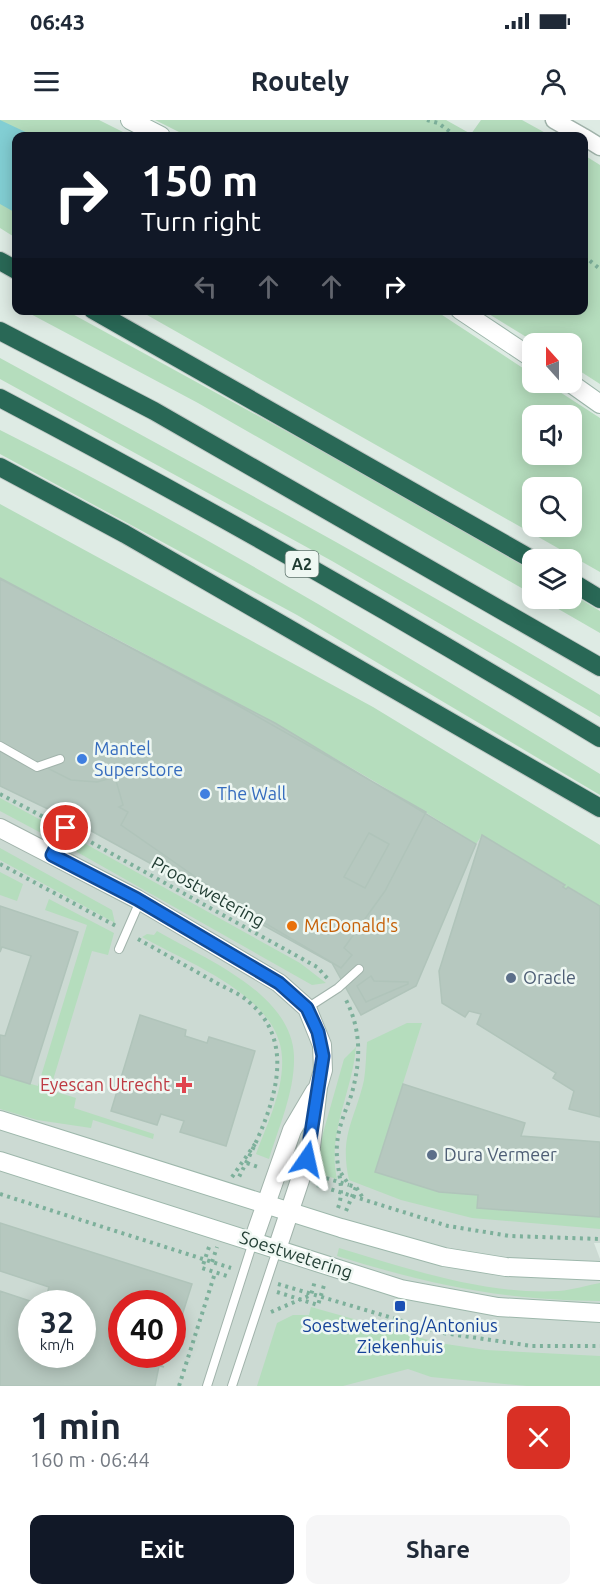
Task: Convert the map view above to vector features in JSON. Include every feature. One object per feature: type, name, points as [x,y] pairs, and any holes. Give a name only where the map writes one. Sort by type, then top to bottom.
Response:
[{"type":"highway","points":[[102,315],[522,554]]},
{"type":"highway","points":[[0,331],[174,423],[600,667]]},
{"type":"highway","name":"A2","points":[[0,398],[127,465],[448,646],[600,738]]},
{"type":"highway","points":[[0,467],[135,540],[600,808]]},
{"type":"highway","points":[[582,588],[600,599]]},
{"type":"main road","points":[[130,120],[153,132]]},
{"type":"main road","points":[[468,315],[522,351]]},
{"type":"main road","points":[[582,391],[600,404]]},
{"type":"main road","points":[[0,828],[140,901],[279,983],[307,1008],[322,1045],[323,1070],[318,1087],[311,1147],[277,1249]]},
{"type":"main road","points":[[253,1241],[292,1130],[318,1087]]},
{"type":"main road","points":[[0,1120],[332,1225],[444,1257],[506,1267],[600,1271]]},
{"type":"main road","name":"Soestwetering","points":[[0,1161],[431,1296],[498,1308],[600,1313]]},
{"type":"street","points":[[554,120],[574,132]]},
{"type":"lane","points":[[0,746],[37,767],[60,759]]},
{"type":"lane","points":[[52,855],[66,828],[75,822]]},
{"type":"lane","points":[[119,949],[140,901]]},
{"type":"lane","points":[[307,1008],[338,988],[359,969]]},
{"type":"lane","points":[[207,1386],[253,1241]]},
{"type":"lane","points":[[232,1386],[277,1249]]},
{"type":"path","points":[[427,120],[438,123],[450,132]]},
{"type":"path","points":[[588,259],[600,269]]},
{"type":"path","name":"Proostwetering","points":[[0,794],[317,967],[338,988],[352,1011],[359,1043],[356,1075],[337,1143],[343,1193],[332,1225]]},
{"type":"path","points":[[0,864],[248,1001],[263,1017],[276,1043],[278,1065],[273,1098],[233,1193]]},
{"type":"path","points":[[247,1164],[278,1173]]},
{"type":"path","points":[[339,1170],[349,1185],[356,1187],[363,1200]]},
{"type":"path","points":[[301,1180],[448,1226],[510,1236],[600,1239]]},
{"type":"path","points":[[0,1194],[243,1272]]},
{"type":"path","points":[[212,1262],[222,1231]]},
{"type":"path","points":[[311,1295],[321,1263]]},
{"type":"path","points":[[179,1386],[216,1273]]},
{"type":"path","points":[[266,1280],[443,1333],[532,1346],[600,1346]]},
{"type":"path","points":[[267,1322],[271,1311],[311,1295]]},
{"type":"shaded area","points":[[0,527],[600,862],[600,1243],[594,1243],[600,1259],[600,1386],[0,1386]]},
{"type":"green space","points":[[0,120],[99,120],[123,132],[12,132],[12,236],[0,228]]},
{"type":"green space","points":[[155,120],[446,120],[467,132],[179,132]]},
{"type":"green space","points":[[481,120],[522,120],[544,132],[472,132]]},
{"type":"green space","points":[[588,158],[600,165],[600,384],[582,372],[582,333],[522,334],[490,315],[588,315]]},
{"type":"green space","points":[[33,315],[74,315],[426,508],[522,565],[522,588],[198,403]]},
{"type":"green space","points":[[147,315],[442,315],[522,367],[522,393],[561,393],[580,405],[522,405],[522,465],[582,465],[582,406],[600,418],[600,572],[582,562],[582,549],[559,549],[538,537],[582,537],[582,477],[522,477],[522,528]]},
{"type":"green space","points":[[0,358],[377,565],[600,695],[600,717],[332,561],[0,379]]},
{"type":"green space","points":[[0,430],[229,552],[600,774],[600,795],[297,615],[0,454]]},
{"type":"green space","points":[[0,504],[373,707],[600,845],[600,906],[569,887],[566,889],[563,887],[564,884],[482,835],[476,844],[301,739],[0,578]]},
{"type":"green space","points":[[582,600],[600,611],[600,633],[558,609],[582,609]]},
{"type":"green space","points":[[0,798],[52,826],[43,834],[0,811]]},
{"type":"green space","points":[[75,838],[300,963],[326,983],[312,985],[77,852],[73,845]]},
{"type":"green space","points":[[0,848],[112,910],[115,923],[0,860]]},
{"type":"green space","points":[[0,872],[23,884],[17,901],[0,895]]},
{"type":"green space","points":[[49,899],[114,933],[108,955],[92,951],[50,1090],[76,1098],[74,1108],[154,1134],[153,1139],[93,1120],[91,1128],[37,1120],[0,1109],[0,1075],[38,1086],[87,925],[45,910]]},
{"type":"green space","points":[[157,931],[242,980],[262,996],[278,1014],[289,1034],[294,1056],[292,1082],[269,1159],[256,1154],[274,1107],[280,1082],[282,1057],[277,1035],[265,1016],[249,999],[206,970],[142,937],[147,934],[154,935]]},
{"type":"green space","points":[[407,1023],[422,1023],[375,1172],[439,1192],[478,1195],[478,1208],[600,1217],[600,1229],[472,1218],[401,1200],[349,1180],[346,1164],[347,1139],[364,1080],[367,1042]]},
{"type":"green space","points":[[356,1047],[335,1145],[337,1179],[312,1172],[344,1059]]},
{"type":"green space","points":[[339,1248],[448,1279],[503,1289],[559,1291],[600,1283],[600,1301],[530,1298],[435,1283],[337,1256]]},
{"type":"green space","points":[[311,1307],[439,1343],[486,1350],[600,1356],[600,1386],[527,1386],[431,1377],[408,1369],[343,1386],[257,1386],[277,1323],[293,1315],[309,1315]]},
{"type":"water","points":[[0,120],[26,132],[12,132],[12,211],[0,204]]},
{"type":"building","name":"The Wall","points":[[0,578],[230,701],[426,812],[385,891],[344,948],[352,955],[341,968],[246,912],[121,825],[128,812],[119,807],[123,805],[115,777],[97,782],[71,780],[0,744]]},
{"type":"building","name":"The Wall","points":[[0,579],[275,723],[476,844],[416,986],[361,1015],[332,963],[75,822],[0,786]]},
{"type":"building","points":[[369,833],[389,844],[365,888],[344,877]]},
{"type":"building","points":[[482,835],[565,885],[563,887],[566,889],[568,887],[600,906],[600,1117],[569,1109],[574,1091],[553,1078],[556,1073],[477,1024],[481,1014],[469,1011],[465,1017],[442,1003],[439,971]]},
{"type":"building","points":[[0,906],[78,932],[30,1084],[0,1075],[0,1035],[5,1036],[31,956],[2,947],[0,952]]},
{"type":"building","points":[[371,976],[374,981],[408,982],[408,984],[366,1002],[357,986]]},
{"type":"building","points":[[140,1015],[186,1030],[185,1036],[207,1043],[209,1037],[255,1051],[226,1146],[180,1132],[184,1121],[161,1114],[157,1125],[111,1111]]},
{"type":"building","points":[[403,1084],[525,1123],[521,1136],[600,1142],[600,1217],[477,1208],[478,1195],[439,1192],[375,1172]]},
{"type":"building","points":[[0,1223],[192,1284],[186,1303],[186,1290],[108,1290],[108,1368],[159,1368],[155,1386],[0,1386],[0,1291],[18,1297],[18,1368],[96,1368],[96,1290],[48,1290],[49,1287],[0,1271]]},
{"type":"place","name":"Mantel Superstore","points":[[82,759]]},
{"type":"place","name":"The Wall","points":[[205,794]]},
{"type":"place","name":"McDonald's","points":[[292,926]]},
{"type":"place","name":"Oracle","points":[[511,978]]},
{"type":"place","name":"Eyescan Utrecht","points":[[184,1085]]},
{"type":"place","name":"Dura Vermeer","points":[[432,1155]]},
{"type":"place","name":"Soestwetering/Antonius Ziekenhuis","points":[[400,1306]]},
{"type":"route","points":[[66,828],[52,855],[137,899],[279,983],[307,1008],[322,1045],[323,1070],[318,1087],[311,1147],[307,1159]]}]
